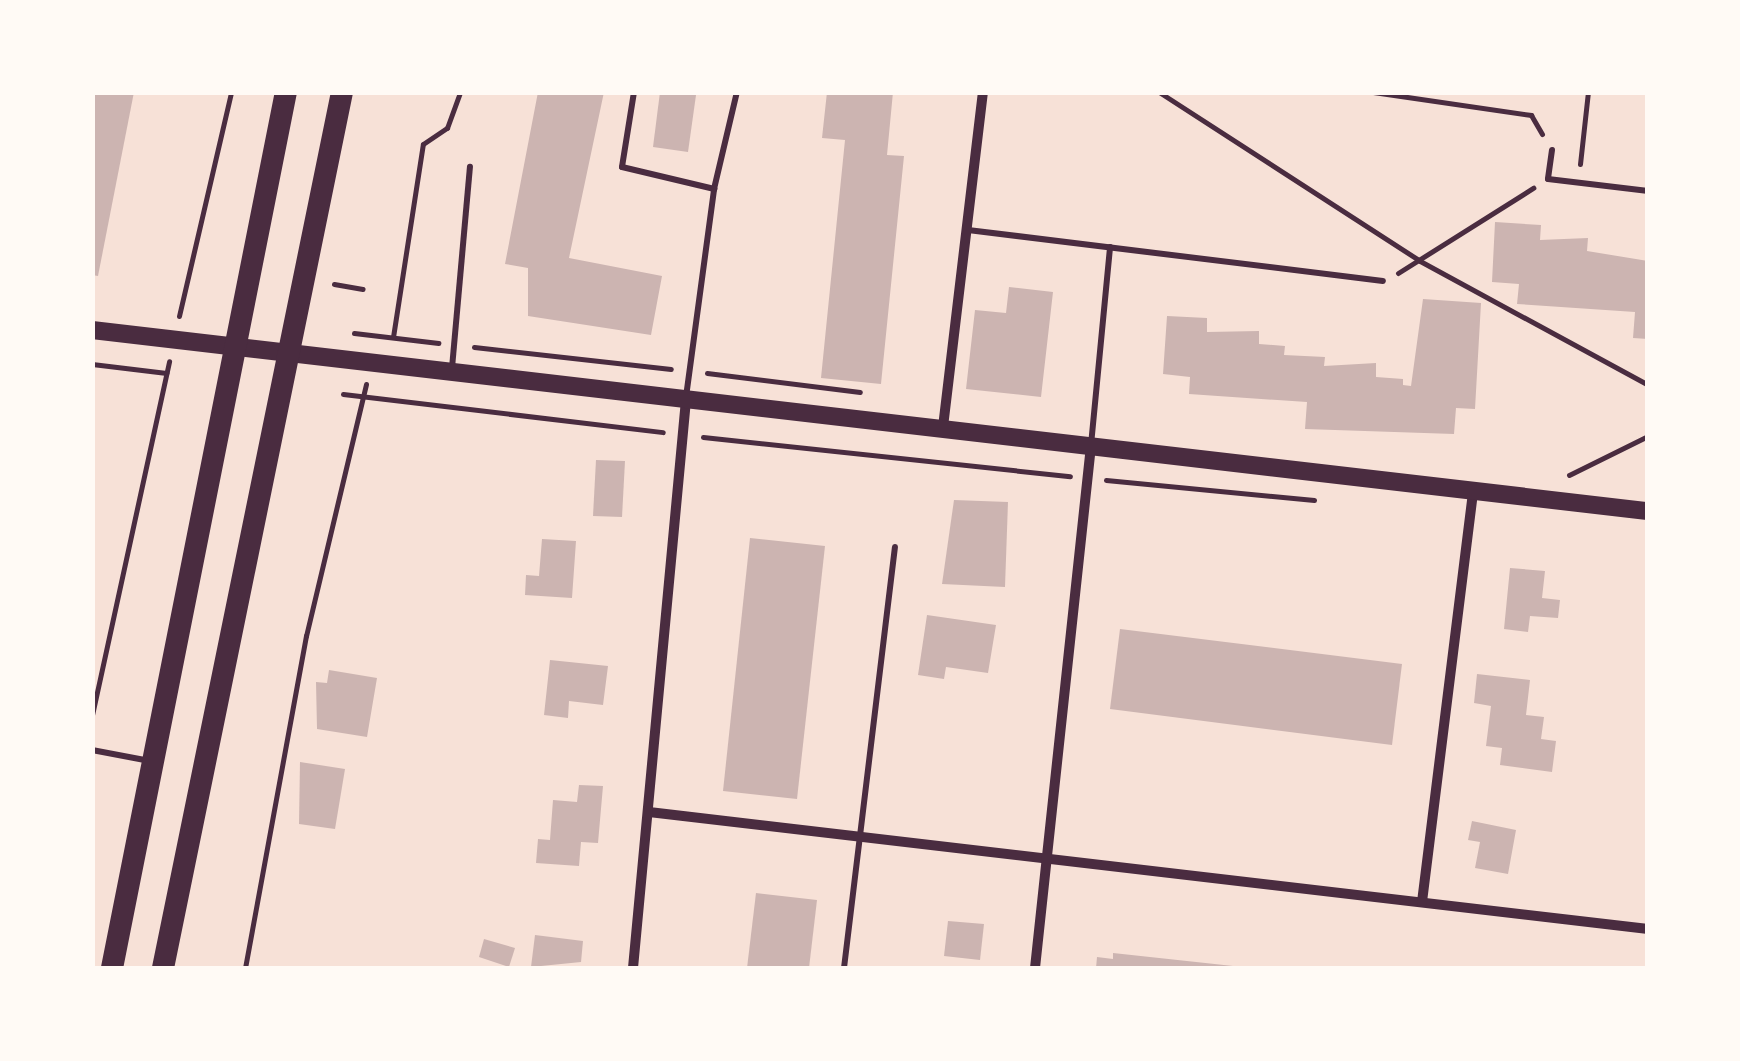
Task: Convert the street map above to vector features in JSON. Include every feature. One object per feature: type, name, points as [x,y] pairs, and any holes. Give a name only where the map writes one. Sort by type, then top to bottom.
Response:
[{"type":"main road","points":[[112,968],[286,92]]},
{"type":"main road","points":[[164,968],[342,92]]},
{"type":"street","points":[[944,428],[983,92]]},
{"type":"street","points":[[92,330],[1648,510]]},
{"type":"street","points":[[632,968],[686,400]]},
{"type":"street","points":[[1035,968],[1091,446]]},
{"type":"street","points":[[1422,902],[1473,491]]},
{"type":"street","points":[[649,812],[863,834],[1648,929]]},
{"type":"lane","points":[[634,92],[622,166],[714,190]]},
{"type":"lane","points":[[686,400],[714,190],[737,92]]},
{"type":"lane","points":[[1552,150],[1548,179],[1648,190]]},
{"type":"lane","points":[[452,374],[470,166]]},
{"type":"lane","points":[[968,230],[1383,282]]},
{"type":"lane","points":[[1091,446],[1110,247]]},
{"type":"lane","points":[[844,968],[895,546]]},
{"type":"lane","points":[[92,750],[153,762]]},
{"type":"path","points":[[92,714],[231,92]]},
{"type":"path","points":[[245,968],[306,636],[371,364],[393,337],[424,144],[448,128],[460,92]]},
{"type":"path","points":[[1159,92],[1420,261],[1648,385]]},
{"type":"path","points":[[1373,92],[1531,115],[1552,150]]},
{"type":"path","points":[[1578,183],[1588,92]]},
{"type":"path","points":[[1383,282],[1548,179]]},
{"type":"path","points":[[193,256],[202,258]]},
{"type":"path","points":[[334,284],[364,289]]},
{"type":"path","points":[[92,364],[166,373]]},
{"type":"path","points":[[343,394],[683,435],[1318,500]]},
{"type":"path","points":[[1568,475],[1648,436]]},
{"type":"building","points":[[92,92],[134,92],[98,276],[92,275]]},
{"type":"building","points":[[538,92],[604,92],[569,258],[662,276],[651,335],[528,316],[528,268],[505,264]]},
{"type":"building","points":[[660,92],[696,95],[688,152],[653,147]]},
{"type":"building","points":[[827,92],[893,92],[887,155],[904,156],[881,384],[821,378],[845,140],[822,138]]},
{"type":"building","points":[[1495,222],[1541,225],[1540,240],[1588,238],[1587,251],[1648,261],[1648,339],[1633,338],[1635,312],[1517,304],[1519,284],[1492,282]]},
{"type":"building","points":[[1009,287],[1053,292],[1041,397],[966,389],[975,310],[1006,313]]},
{"type":"building","points":[[1423,299],[1481,303],[1475,409],[1456,408],[1454,434],[1305,429],[1307,402],[1189,394],[1190,377],[1163,374],[1167,316],[1207,318],[1207,332],[1259,331],[1259,344],[1285,346],[1284,355],[1325,357],[1324,366],[1376,363],[1376,377],[1403,379],[1403,385],[1411,386]]},
{"type":"building","points":[[596,460],[625,461],[622,517],[593,516]]},
{"type":"building","points":[[954,500],[1008,502],[1005,587],[942,584]]},
{"type":"building","points":[[750,538],[825,546],[797,799],[723,791]]},
{"type":"building","points":[[542,539],[576,541],[572,598],[525,595],[526,575],[539,576]]},
{"type":"building","points":[[1510,568],[1545,571],[1542,598],[1560,600],[1558,618],[1530,616],[1528,632],[1504,629]]},
{"type":"building","points":[[927,615],[996,625],[988,673],[946,667],[944,679],[918,675]]},
{"type":"building","points":[[1120,629],[1402,664],[1392,745],[1110,709]]},
{"type":"building","points":[[550,660],[608,666],[603,705],[569,701],[568,718],[544,715]]},
{"type":"building","points":[[329,670],[377,678],[367,737],[317,729],[316,682],[327,683]]},
{"type":"building","points":[[1477,674],[1530,680],[1526,715],[1544,717],[1541,739],[1556,741],[1552,772],[1500,765],[1502,748],[1486,746],[1491,706],[1474,703]]},
{"type":"building","points":[[300,762],[345,769],[335,829],[299,824]]},
{"type":"building","points":[[579,785],[603,786],[598,843],[581,842],[579,866],[536,863],[538,839],[550,840],[553,800],[577,802]]},
{"type":"building","points":[[1472,821],[1516,830],[1508,874],[1475,868],[1480,842],[1468,840]]},
{"type":"building","points":[[756,893],[817,900],[809,968],[747,968]]},
{"type":"building","points":[[948,921],[984,924],[980,960],[944,956]]},
{"type":"building","points":[[535,935],[583,941],[581,962],[531,967]]},
{"type":"building","points":[[484,939],[515,948],[509,967],[479,957]]},
{"type":"building","points":[[1113,953],[1233,968],[1096,968],[1097,957],[1113,959]]}]
